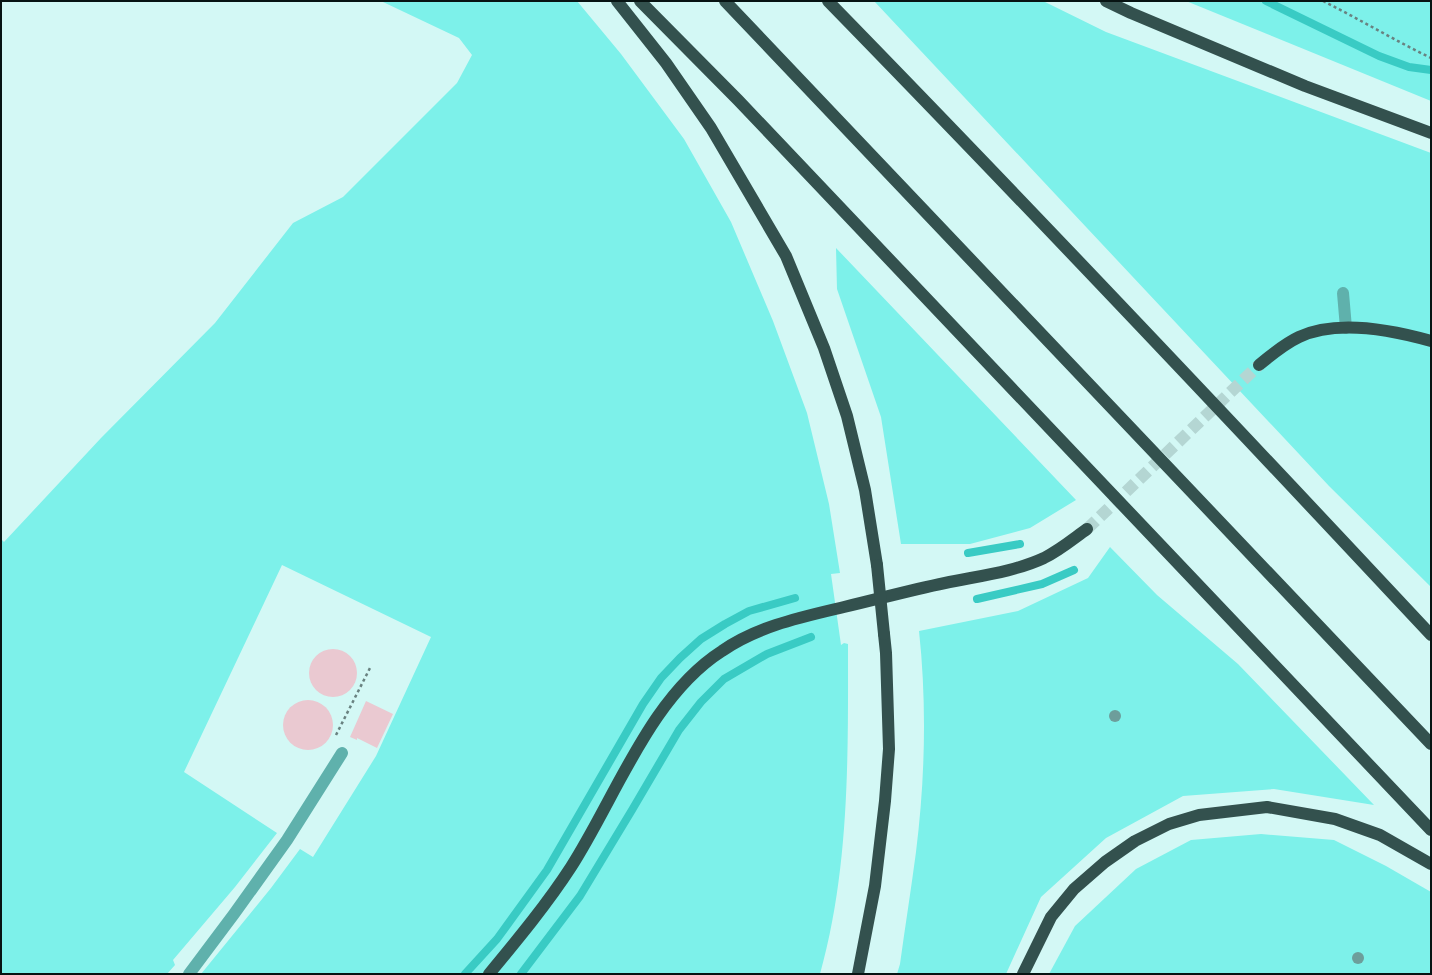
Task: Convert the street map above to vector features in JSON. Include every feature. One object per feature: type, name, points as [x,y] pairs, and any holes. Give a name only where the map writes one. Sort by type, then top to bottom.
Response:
[{"type":"highway","points":[[617,1],[666,63],[711,128],[786,256],[824,348],[847,416],[865,490],[877,565],[886,653],[889,749],[885,801],[874,886],[858,974]]},
{"type":"highway","points":[[640,1],[754,117],[1431,830]]},
{"type":"highway","points":[[725,1],[1431,744]]},
{"type":"highway","points":[[828,1],[991,168],[1185,372],[1431,635]]},
{"type":"highway","points":[[1106,1],[1131,13],[1305,86],[1431,133]]},
{"type":"highway","points":[[1259,365],[1288,343],[1300,336],[1320,330],[1367,328],[1431,341]]},
{"type":"highway","points":[[489,974],[524,931],[571,867],[611,799],[640,745],[671,697],[698,669],[722,650],[749,635],[787,622],[922,588],[998,572],[1044,558],[1065,546],[1087,529]]},
{"type":"highway","points":[[1023,974],[1051,917],[1074,889],[1105,862],[1135,841],[1169,824],[1199,815],[1267,807],[1336,819],[1380,835],[1431,864]]},
{"type":"lane","points":[[1343,293],[1346,328]]},
{"type":"lane","points":[[189,974],[287,840],[342,753]]},
{"type":"path","points":[[1322,1],[1352,15],[1431,58]]},
{"type":"path","points":[[336,736],[371,666]]},
{"type":"shaded area","points":[[377,1],[577,1],[621,54],[684,139],[731,222],[773,321],[807,413],[829,504],[840,573],[831,574],[841,645],[844,643],[848,644],[848,727],[845,810],[837,893],[830,934],[820,974],[201,974],[271,888],[300,849],[313,857],[376,756],[431,637],[282,565],[184,772],[277,833],[235,887],[173,960],[175,965],[167,974],[1,974],[1,539],[4,542],[101,438],[215,323],[293,223],[343,197],[457,83],[472,55],[459,38],[383,2]]},
{"type":"shaded area","points":[[874,1],[1043,1],[1106,32],[1431,153],[1431,587],[1329,486]]},
{"type":"shaded area","points":[[1186,1],[1431,1],[1431,101]]},
{"type":"shaded area","points":[[836,248],[1076,500],[1030,528],[970,544],[901,544],[881,417],[837,289]]},
{"type":"shaded area","points":[[1110,547],[1157,595],[1238,664],[1374,805],[1274,789],[1183,796],[1106,838],[1041,897],[1006,974],[897,974],[900,964],[914,866],[923,770],[924,714],[922,659],[919,631],[1018,611],[1088,578]]},
{"type":"shaded area","points":[[1261,834],[1334,840],[1386,866],[1431,892],[1431,974],[1049,974],[1075,926],[1136,869],[1191,840]]},
{"type":"building","points":[[333,649],[342,651],[350,656],[355,664],[357,673],[355,682],[350,690],[342,695],[333,697],[324,695],[316,690],[311,682],[309,673],[311,664],[316,656],[324,651]]},
{"type":"building","points":[[308,700],[318,702],[326,707],[331,715],[333,725],[331,735],[326,743],[318,748],[308,750],[298,748],[290,743],[285,735],[283,725],[285,715],[290,707],[298,702]]},
{"type":"building","points":[[366,701],[393,714],[377,748],[357,738],[357,740],[350,737]]},
{"type":"waterway","points":[[1266,1],[1379,56],[1409,67],[1431,70]]},
{"type":"waterway","points":[[968,553],[1020,544]]},
{"type":"waterway","points":[[977,599],[1042,584],[1074,570]]},
{"type":"waterway","points":[[465,974],[497,939],[547,870],[643,704],[661,678],[701,639],[725,624],[749,611],[795,598]]},
{"type":"waterway","points":[[521,974],[580,896],[679,730],[701,702],[724,679],[767,654],[811,637]]},
{"type":"tunnel","points":[[1087,529],[1259,365]]}]
